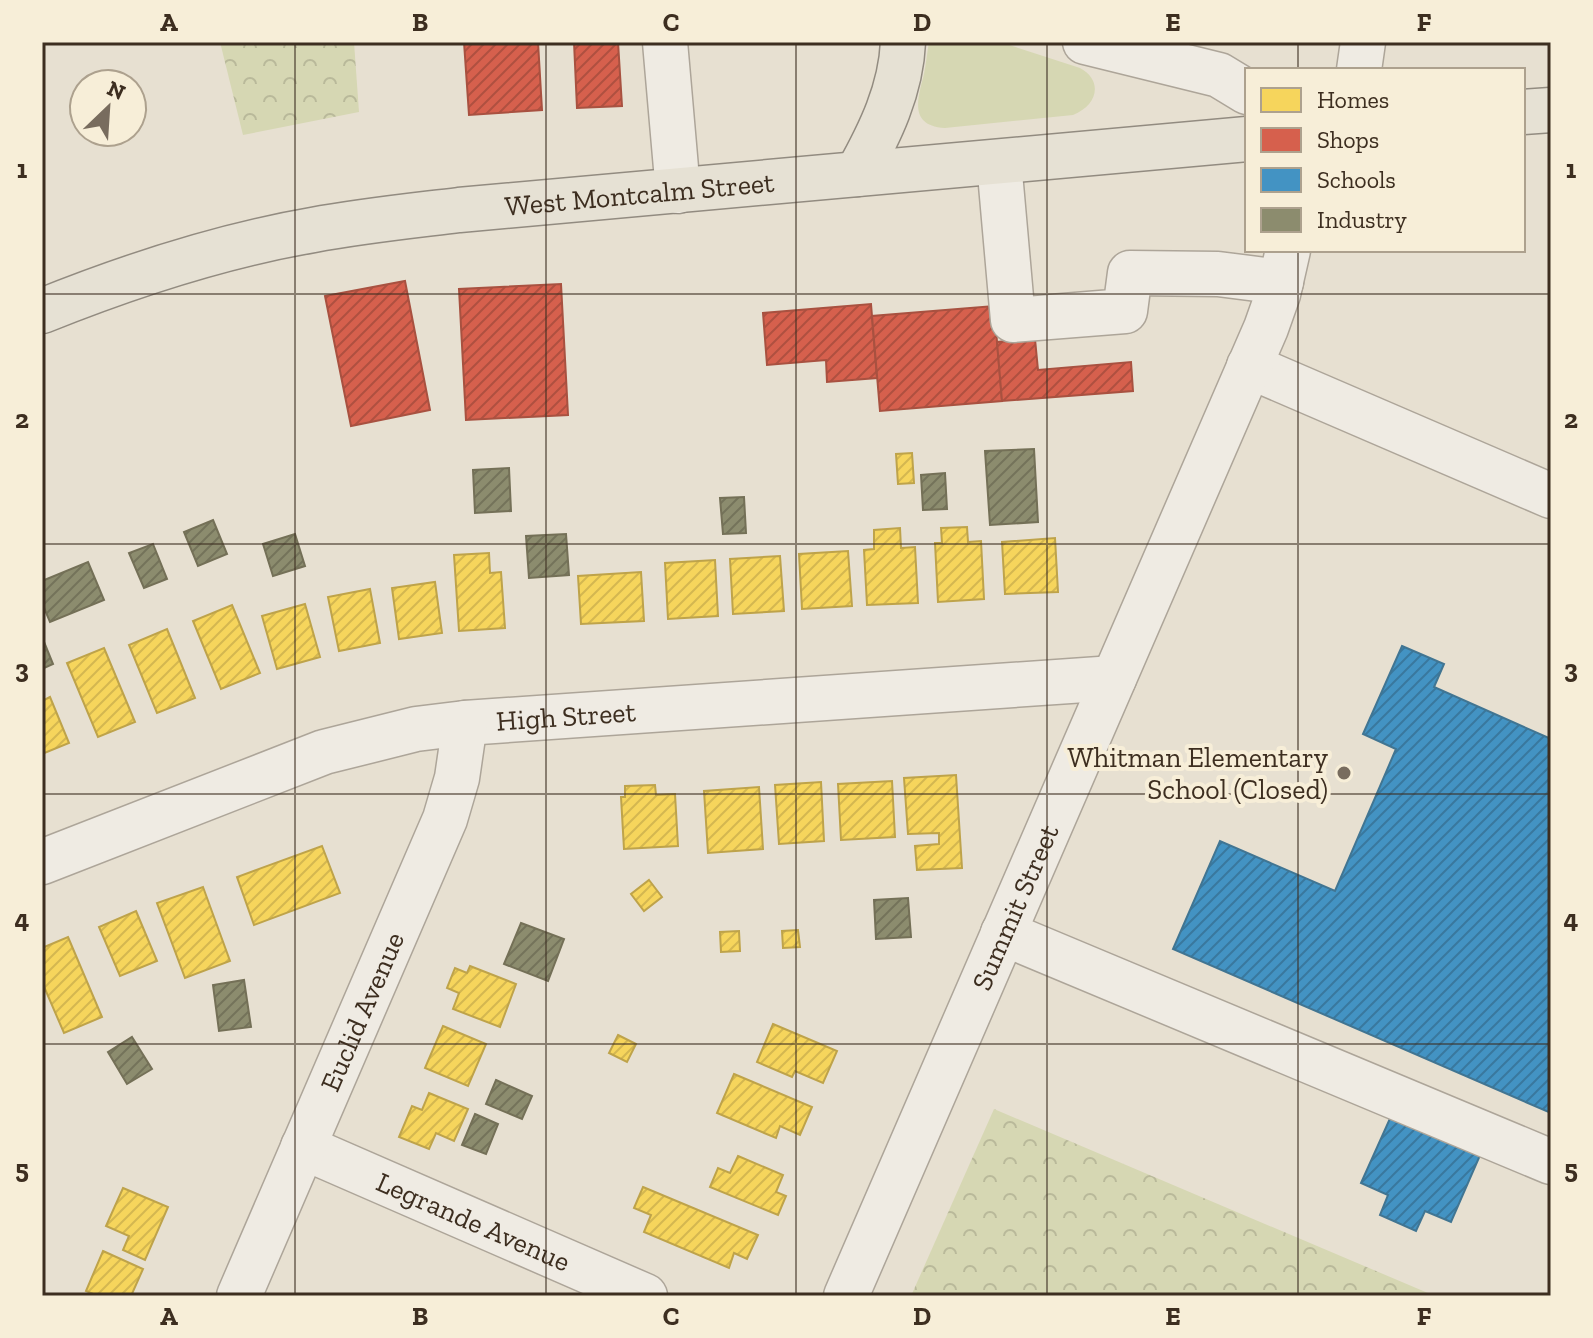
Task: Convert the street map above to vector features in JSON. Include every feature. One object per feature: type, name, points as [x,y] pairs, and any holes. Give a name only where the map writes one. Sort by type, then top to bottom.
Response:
[{"type":"main road","points":[[857,174],[891,104],[903,42]]},
{"type":"main road","points":[[1525,112],[1551,110]]},
{"type":"main road","name":"West Montcalm Street","points":[[42,311],[206,254],[310,230],[459,210],[1245,139]]},
{"type":"street","points":[[665,42],[678,191]]},
{"type":"street","points":[[1085,42],[1219,75],[1245,91]]},
{"type":"street","points":[[1359,68],[1363,42]]},
{"type":"street","points":[[999,162],[1013,320],[1125,311],[1130,273],[1218,274],[1284,266]]},
{"type":"street","name":"Summit Street","points":[[846,1296],[1266,328],[1284,266]]},
{"type":"street","points":[[1249,366],[1549,493]]},
{"type":"street","name":"High Street","points":[[42,862],[324,752],[416,729],[465,723],[1114,678]]},
{"type":"street","name":"Euclid Avenue","points":[[239,1296],[445,819],[457,778],[465,723]]},
{"type":"street","points":[[1003,933],[1551,1162]]},
{"type":"street","name":"Legrande Avenue","points":[[303,1147],[645,1296]]},
{"type":"green space","points":[[220,42],[354,42],[359,112],[243,135]]},
{"type":"green space","points":[[929,42],[1000,42],[1080,68],[1088,73],[1095,86],[1092,100],[1073,115],[945,128],[933,126],[925,122],[918,109]]},
{"type":"green space","points":[[994,1109],[1435,1296],[911,1296]]},
{"type":"building: Homes","points":[[912,453],[914,483],[898,484],[896,454]]},
{"type":"building: Homes","points":[[967,527],[968,542],[981,541],[984,599],[938,602],[935,543],[942,543],[941,528]]},
{"type":"building: Homes","points":[[900,528],[901,548],[915,547],[918,603],[867,605],[864,550],[874,549],[874,530]]},
{"type":"building: Homes","points":[[1055,538],[1058,592],[1005,594],[1002,542]]},
{"type":"building: Homes","points":[[848,551],[852,606],[802,609],[799,554]]},
{"type":"building: Homes","points":[[489,553],[490,573],[501,572],[505,628],[459,631],[454,555]]},
{"type":"building: Homes","points":[[780,556],[784,611],[733,614],[730,559]]},
{"type":"building: Homes","points":[[715,560],[718,616],[668,619],[665,563]]},
{"type":"building: Homes","points":[[641,572],[644,621],[581,624],[578,576]]},
{"type":"building: Homes","points":[[435,582],[442,633],[399,639],[392,588]]},
{"type":"building: Homes","points":[[370,589],[380,643],[339,651],[328,597]]},
{"type":"building: Homes","points":[[305,604],[320,657],[277,669],[262,616]]},
{"type":"building: Homes","points":[[232,605],[260,673],[221,689],[193,621]]},
{"type":"building: Homes","points":[[167,629],[195,698],[157,713],[129,645]]},
{"type":"building: Homes","points":[[104,648],[135,722],[98,737],[67,663]]},
{"type":"building: Homes","points":[[50,697],[69,743],[42,754],[42,701]]},
{"type":"building: Homes","points":[[956,775],[962,868],[917,870],[915,846],[939,844],[939,833],[908,834],[904,778]]},
{"type":"building: Homes","points":[[892,781],[895,837],[841,840],[838,784]]},
{"type":"building: Homes","points":[[821,782],[824,841],[779,844],[775,785]]},
{"type":"building: Homes","points":[[655,785],[656,795],[675,794],[678,846],[624,849],[621,797],[625,797],[625,786]]},
{"type":"building: Homes","points":[[759,787],[763,849],[708,853],[704,791]]},
{"type":"building: Homes","points":[[322,846],[340,893],[254,925],[237,877]]},
{"type":"building: Homes","points":[[649,880],[662,897],[644,911],[631,894]]},
{"type":"building: Homes","points":[[203,887],[230,961],[185,978],[157,903]]},
{"type":"building: Homes","points":[[136,911],[157,961],[120,976],[99,927]]},
{"type":"building: Homes","points":[[798,930],[800,947],[783,948],[782,931]]},
{"type":"building: Homes","points":[[739,931],[740,951],[721,952],[720,932]]},
{"type":"building: Homes","points":[[68,937],[102,1017],[64,1033],[42,982],[42,948]]},
{"type":"building: Homes","points":[[470,966],[516,984],[500,1027],[453,1009],[459,993],[447,988],[455,968],[467,973]]},
{"type":"building: Homes","points":[[773,1024],[837,1051],[823,1083],[795,1071],[792,1077],[757,1062]]},
{"type":"building: Homes","points":[[443,1026],[486,1044],[468,1086],[425,1068]]},
{"type":"building: Homes","points":[[618,1035],[636,1044],[627,1062],[609,1053]]},
{"type":"building: Homes","points":[[734,1074],[812,1107],[800,1135],[780,1126],[776,1138],[717,1113]]},
{"type":"building: Homes","points":[[429,1093],[468,1109],[454,1141],[436,1133],[429,1149],[399,1137],[412,1106],[422,1110]]},
{"type":"building: Homes","points":[[738,1156],[783,1175],[776,1192],[786,1196],[778,1215],[710,1187],[718,1168],[730,1173]]},
{"type":"building: Homes","points":[[643,1187],[758,1235],[747,1259],[734,1253],[729,1268],[644,1232],[651,1215],[634,1208]]},
{"type":"building: Homes","points":[[123,1188],[168,1207],[145,1260],[123,1250],[129,1236],[106,1226]]},
{"type":"building: Homes","points":[[103,1251],[143,1269],[131,1296],[98,1296],[86,1291]]},
{"type":"building: Shops","points":[[464,42],[538,42],[542,110],[469,115]]},
{"type":"building: Shops","points":[[574,42],[618,42],[622,106],[577,108]]},
{"type":"building: Shops","points":[[405,281],[430,410],[351,426],[325,296]]},
{"type":"building: Shops","points":[[561,284],[568,415],[466,420],[459,289]]},
{"type":"building: Shops","points":[[871,304],[877,378],[827,382],[826,360],[767,365],[763,313]]},
{"type":"building: Shops","points":[[994,306],[1002,401],[880,411],[872,316]]},
{"type":"building: Shops","points":[[1035,339],[1038,370],[1131,362],[1133,391],[1002,401],[997,342]]},
{"type":"building: Schools","points":[[1402,646],[1444,664],[1434,687],[1551,739],[1551,1113],[1173,949],[1220,841],[1335,891],[1396,749],[1363,734]]},
{"type":"building: Schools","points":[[1392,1114],[1481,1153],[1451,1222],[1425,1211],[1416,1231],[1380,1215],[1388,1195],[1361,1183]]},
{"type":"building: Industry","points":[[1034,449],[1038,522],[990,525],[985,451]]},
{"type":"building: Industry","points":[[509,468],[511,511],[475,513],[473,470]]},
{"type":"building: Industry","points":[[945,473],[947,509],[923,510],[921,475]]},
{"type":"building: Industry","points":[[744,497],[746,533],[723,534],[720,498]]},
{"type":"building: Industry","points":[[213,520],[227,554],[198,566],[184,532]]},
{"type":"building: Industry","points":[[295,534],[305,566],[273,576],[263,544]]},
{"type":"building: Industry","points":[[566,534],[569,575],[529,578],[526,536]]},
{"type":"building: Industry","points":[[153,544],[167,579],[144,588],[129,553]]},
{"type":"building: Industry","points":[[88,562],[104,600],[50,622],[42,603],[42,581]]},
{"type":"building: Industry","points":[[42,637],[53,664],[42,669]]},
{"type":"building: Industry","points":[[908,898],[911,937],[876,939],[874,900]]},
{"type":"building: Industry","points":[[521,923],[564,939],[548,981],[504,964]]},
{"type":"building: Industry","points":[[244,980],[251,1027],[219,1031],[213,985]]},
{"type":"building: Industry","points":[[132,1037],[152,1069],[127,1084],[108,1052]]},
{"type":"building: Industry","points":[[496,1080],[532,1096],[522,1119],[486,1104]]},
{"type":"building: Industry","points":[[475,1114],[498,1124],[486,1154],[462,1145]]},
{"type":"place","name":"Whitman Elementary School (Closed)","points":[[1344,773]]}]
